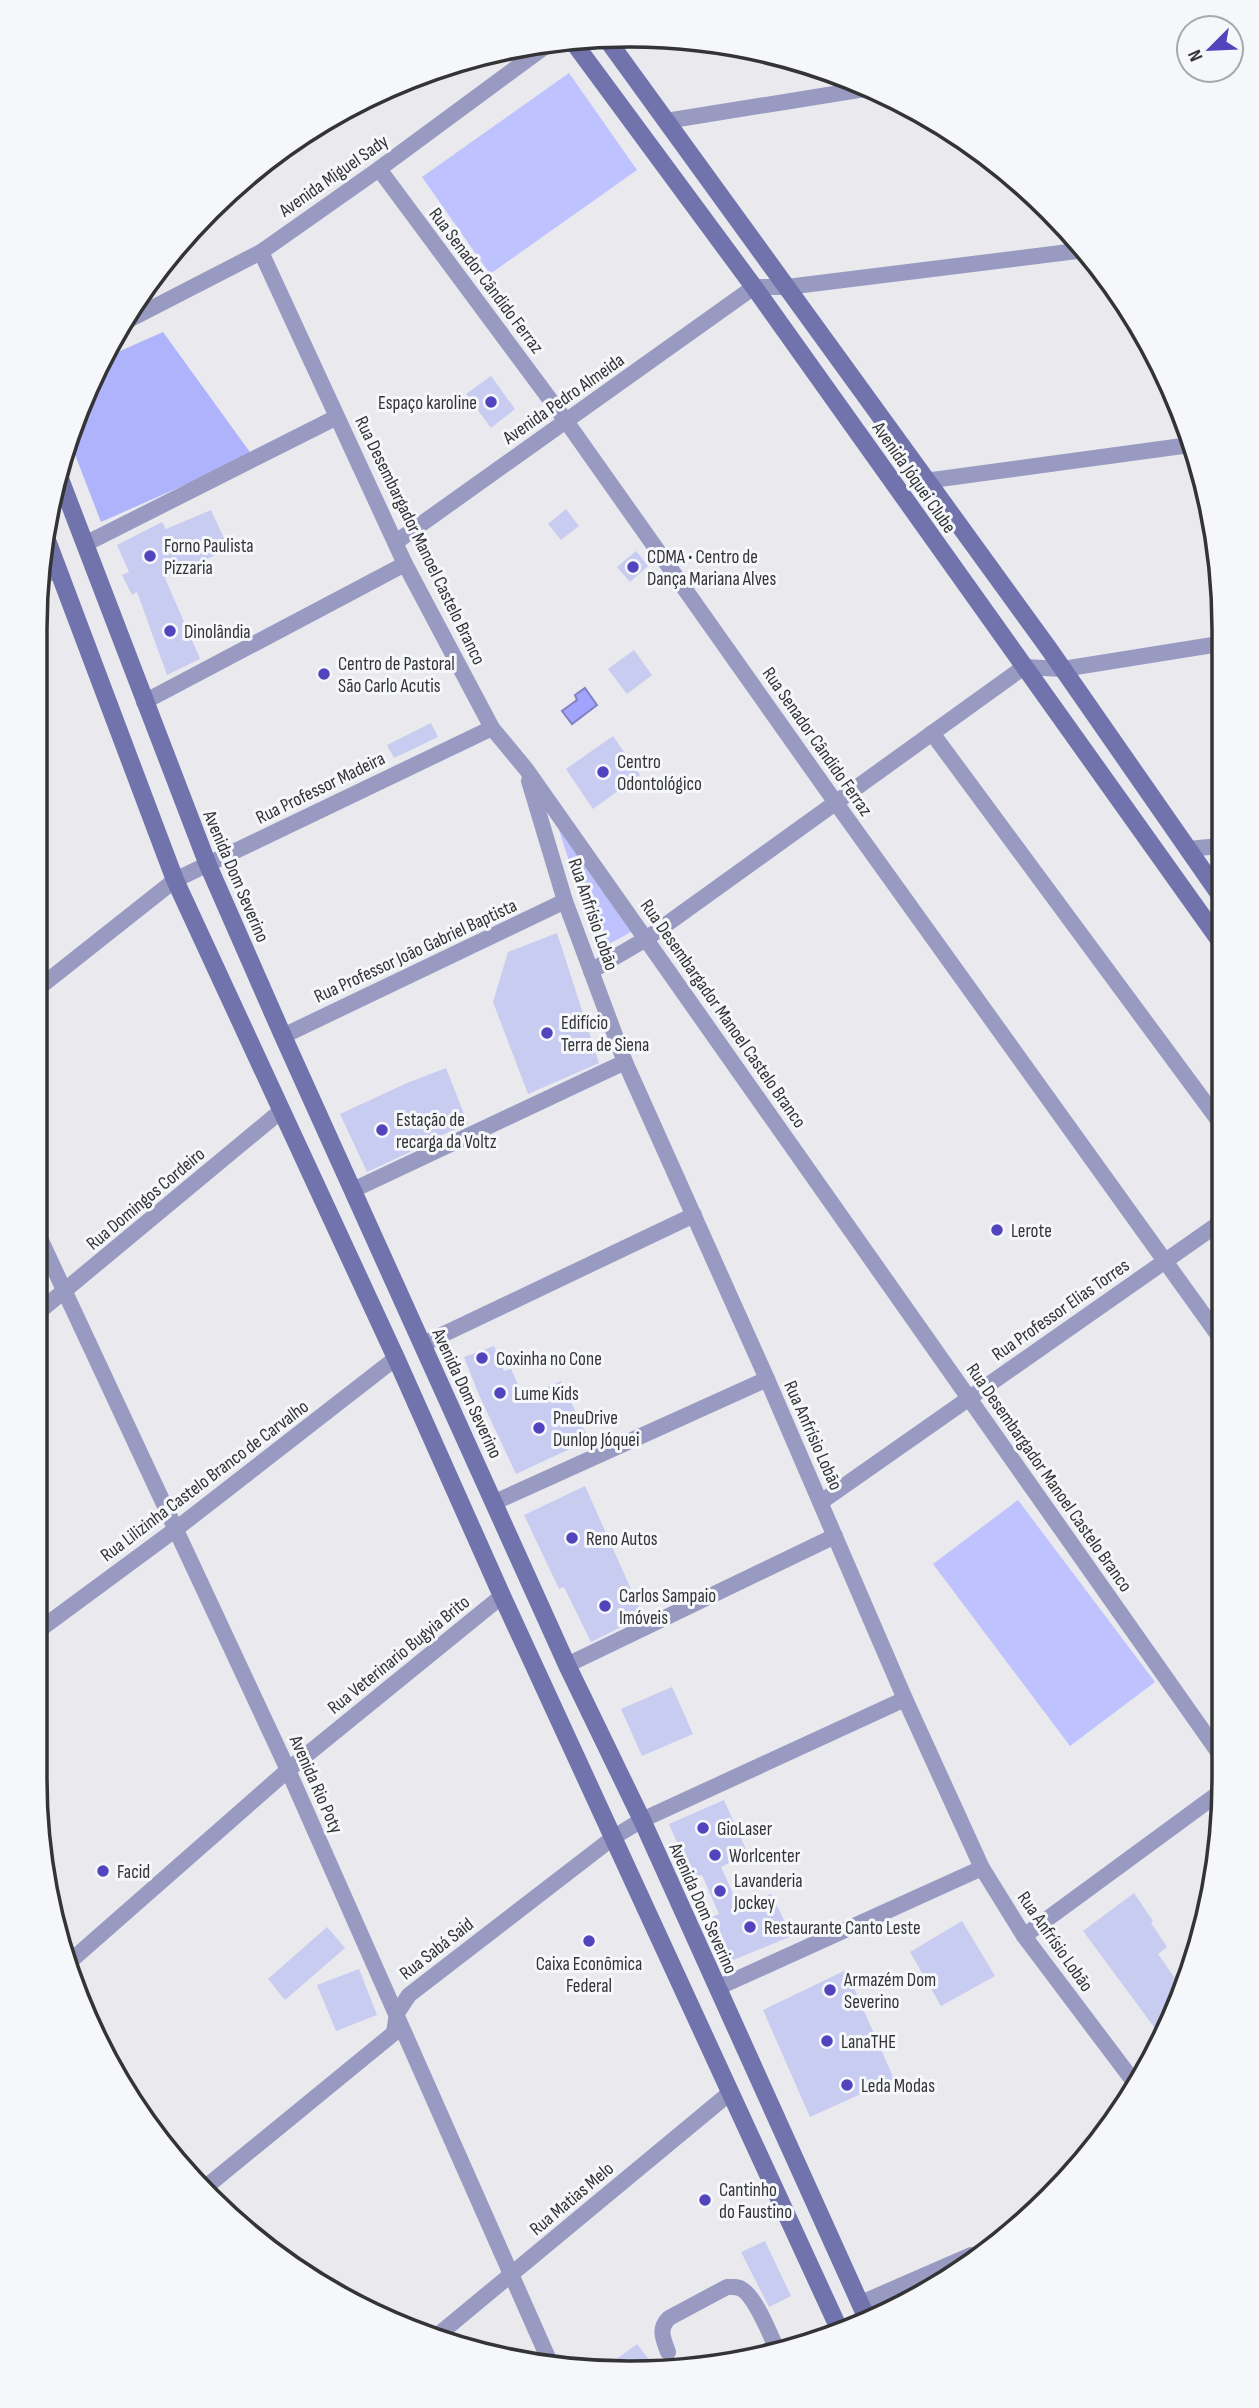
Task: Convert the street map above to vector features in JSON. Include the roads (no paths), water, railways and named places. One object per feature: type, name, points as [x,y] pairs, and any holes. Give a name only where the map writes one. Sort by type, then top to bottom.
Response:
[{"type":"main road","name":"Avenida Jóquei Clube","points":[[613,47],[1063,669],[1212,884]]},
{"type":"main road","name":"Avenida Jóquei Clube","points":[[578,49],[754,287],[1212,930]]},
{"type":"main road","name":"Avenida Dom Severino","points":[[64,490],[208,865],[283,1036],[567,1665],[642,1820],[864,2311]]},
{"type":"main road","points":[[52,552],[175,880],[836,2322]]},
{"type":"street","name":"Avenida Miguel Sady","points":[[140,314],[261,252],[533,55]]},
{"type":"street","points":[[666,121],[850,91]]},
{"type":"street","name":"Rua Senador Cândido Ferraz","points":[[379,169],[566,421],[836,803],[1212,1326]]},
{"type":"street","name":"Rua Desembargador Manoel Castelo Branco","points":[[261,252],[405,564],[492,727],[526,769],[1212,1743]]},
{"type":"street","points":[[754,287],[787,287],[1072,252]]},
{"type":"street","name":"Avenida Pedro Almeida","points":[[396,542],[754,287]]},
{"type":"street","points":[[85,544],[337,418]]},
{"type":"street","points":[[925,481],[1182,446]]},
{"type":"street","points":[[144,702],[405,564]]},
{"type":"street","points":[[50,573],[59,571]]},
{"type":"street","points":[[591,971],[646,939],[1024,667],[1063,669],[1212,645]]},
{"type":"street","name":"Rua Professor Madeira","points":[[47,980],[175,880],[492,727]]},
{"type":"street","points":[[932,733],[1212,1112]]},
{"type":"street","name":"Rua Anfrísio Lobão","points":[[526,769],[565,901],[625,1062],[982,1868],[1024,1936],[1130,2077]]},
{"type":"street","points":[[1188,849],[1212,847]]},
{"type":"street","name":"Rua Professor João Gabriel Baptista","points":[[283,1036],[565,901]]},
{"type":"street","points":[[353,1190],[625,1062]]},
{"type":"street","name":"Rua Domingos Cordeiro","points":[[47,1306],[281,1111]]},
{"type":"street","points":[[423,1343],[694,1215]]},
{"type":"street","name":"Rua Professor Elias Torres","points":[[821,1502],[1212,1228]]},
{"type":"street","name":"Avenida Rio Poty","points":[[47,1254],[288,1770],[547,2355]]},
{"type":"street","name":"Rua Lilizinha Castelo Branco de Carvalho","points":[[47,1624],[176,1529],[396,1358]]},
{"type":"street","points":[[495,1502],[767,1379]]},
{"type":"street","points":[[567,1665],[835,1536]]},
{"type":"street","name":"Rua Veterinario Bugyia Brito","points":[[75,1957],[288,1770],[502,1596]]},
{"type":"street","name":"Rua Sabá Said","points":[[211,2182],[394,2033],[397,2013],[409,1995],[614,1838],[642,1820],[905,1699]]},
{"type":"street","points":[[1024,1936],[1211,1798]]},
{"type":"street","points":[[717,1988],[982,1868]]},
{"type":"street","name":"Rua Matias Melo","points":[[444,2331],[731,2092]]},
{"type":"street","points":[[860,2303],[954,2262]]},
{"type":"street","points":[[668,2352],[661,2331],[663,2324],[669,2318],[727,2287],[746,2291],[774,2343]]},
{"type":"place","name":"Espaço karoline","points":[[491,402]]},
{"type":"place","name":"Forno Paulista Pizzaria","points":[[150,556]]},
{"type":"place","name":"CDMA • Centro de Dança Mariana Alves","points":[[633,567]]},
{"type":"place","name":"Dinolândia","points":[[170,631]]},
{"type":"place","name":"Centro de Pastoral São Carlo Acutis","points":[[324,674]]},
{"type":"place","name":"Centro Odontológico","points":[[603,772]]},
{"type":"place","name":"Edifício Terra de Siena","points":[[547,1033]]},
{"type":"place","name":"Estação de recarga da Voltz","points":[[382,1130]]},
{"type":"place","name":"Lerote","points":[[997,1230]]},
{"type":"place","name":"Coxinha no Cone","points":[[482,1358]]},
{"type":"place","name":"Lume Kids","points":[[500,1393]]},
{"type":"place","name":"PneuDrive Dunlop Jóquei","points":[[539,1428]]},
{"type":"place","name":"Reno Autos","points":[[572,1538]]},
{"type":"place","name":"Carlos Sampaio Imóveis","points":[[605,1606]]},
{"type":"place","name":"GioLaser","points":[[703,1828]]},
{"type":"place","name":"Worlcenter","points":[[715,1855]]},
{"type":"place","name":"Facid","points":[[103,1871]]},
{"type":"place","name":"Lavanderia Jockey","points":[[720,1891]]},
{"type":"place","name":"Restaurante Canto Leste","points":[[750,1927]]},
{"type":"place","name":"Caixa Econômica Federal","points":[[589,1941]]},
{"type":"place","name":"Armazém Dom Severino","points":[[830,1990]]},
{"type":"place","name":"LanaTHE","points":[[827,2041]]},
{"type":"place","name":"Leda Modas","points":[[847,2085]]},
{"type":"place","name":"Cantinho do Faustino","points":[[705,2200]]}]
